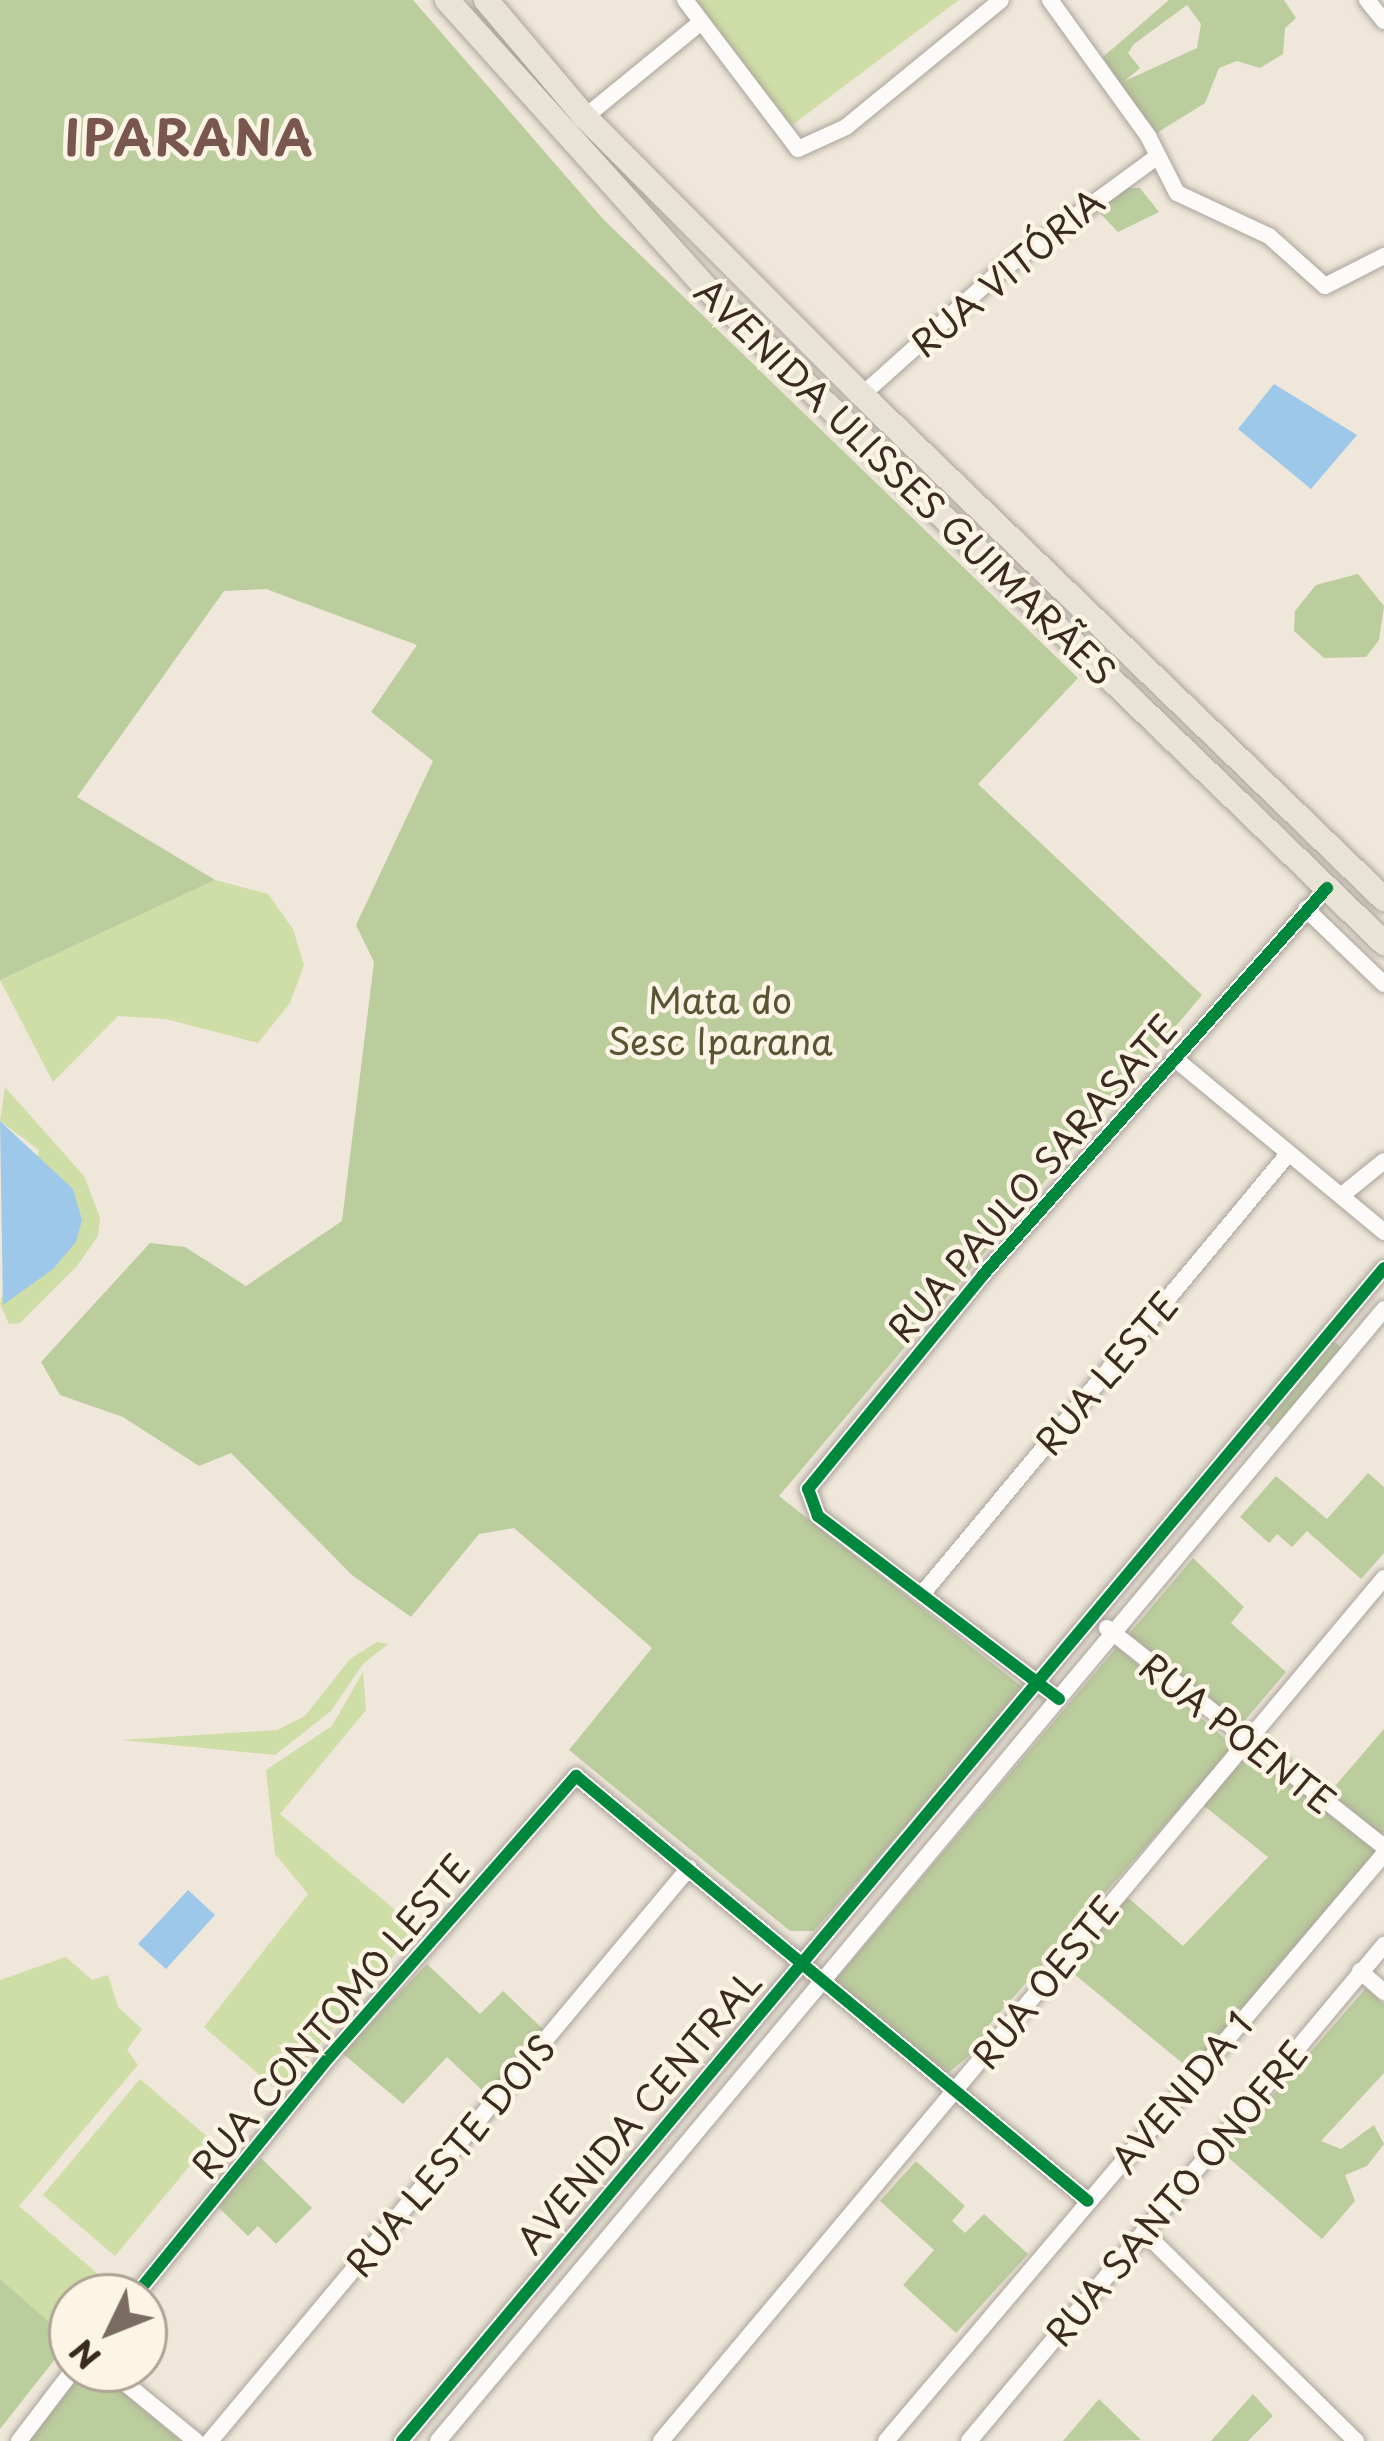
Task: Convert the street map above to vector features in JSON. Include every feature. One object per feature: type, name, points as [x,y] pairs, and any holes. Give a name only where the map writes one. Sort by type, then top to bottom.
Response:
[{"type":"main road","name":"AVENIDA ULISSES GUIMARÃES","points":[[447,0],[706,288],[1384,943]]},
{"type":"main road","name":"AVENIDA ULISSES GUIMARÃES","points":[[486,0],[585,117],[862,395],[1384,899]]},
{"type":"street","points":[[685,0],[784,137],[811,149],[1001,0]]},
{"type":"street","points":[[1050,0],[1158,156],[1164,180],[1190,203],[1269,236],[1325,286],[1384,256]]},
{"type":"street","points":[[1367,0],[1384,21]]},
{"type":"street","points":[[585,117],[701,22]]},
{"type":"street","name":"RUA VITÓRIA","points":[[862,395],[998,273],[1158,156]]},
{"type":"street","name":"RUA PAULO SARASATE","points":[[922,1593],[818,1516],[807,1495],[821,1470],[1174,1058],[1327,888]]},
{"type":"street","points":[[1306,909],[1384,984]]},
{"type":"street","points":[[1174,1058],[1384,1232]]},
{"type":"street","name":"RUA LESTE","points":[[922,1593],[1289,1153]]},
{"type":"street","points":[[1341,1196],[1384,1161]]},
{"type":"street","name":"AVENIDA CENTRAL","points":[[402,2441],[1384,1268]]},
{"type":"street","name":"AVENIDA CENTRAL","points":[[438,2441],[1384,1310]]},
{"type":"street","points":[[1332,1330],[1352,1348]]},
{"type":"street","name":"RUA OESTE","points":[[661,2441],[1384,1578]]},
{"type":"street","points":[[922,1593],[1059,1700]]},
{"type":"street","name":"RUA POENTE","points":[[1094,1617],[1384,1851]]},
{"type":"street","name":"RUA CONTOMO LESTE","points":[[154,2273],[330,2056],[576,1776],[689,1868]]},
{"type":"street","name":"AVENIDA 1","points":[[886,2441],[1384,1851]]},
{"type":"street","points":[[689,1868],[1088,2201]]},
{"type":"street","name":"RUA LESTE DOIS","points":[[210,2441],[689,1868]]},
{"type":"street","name":"RUA SANTO ONOFRE","points":[[969,2441],[1384,1945]]},
{"type":"street","points":[[1360,1970],[1384,1992]]},
{"type":"street","points":[[1146,2234],[1356,2441]]},
{"type":"street","points":[[19,2441],[56,2393]]},
{"type":"street","points":[[137,2393],[196,2441]]},
{"type":"green space","name":"Mata do Sesc Iparana","points":[[0,0],[413,0],[603,219],[1078,678],[978,784],[1202,995],[779,1496],[1025,1689],[814,1931],[790,1931],[569,1750],[652,1648],[514,1528],[479,1534],[411,1617],[352,1575],[231,1453],[199,1466],[123,1417],[60,1395],[41,1362],[150,1243],[185,1247],[246,1286],[342,1221],[374,962],[356,925],[433,761],[371,712],[417,645],[266,589],[224,591],[77,797],[215,880],[0,980]]},
{"type":"green space","points":[[696,0],[959,0],[791,126]]},
{"type":"green space","points":[[1169,0],[1284,0],[1296,18],[1285,28],[1283,54],[1260,68],[1237,61],[1219,68],[1205,103],[1152,136],[1103,57]],"holes":[[[1187,5],[1201,24],[1197,48],[1125,81],[1140,68],[1128,53],[1134,44]]]},
{"type":"green space","points":[[1109,187],[1140,188],[1159,212],[1118,232],[1091,204]]},
{"type":"green space","points":[[1358,574],[1384,606],[1379,640],[1366,657],[1324,658],[1294,631],[1295,611],[1316,585]]},
{"type":"green space","points":[[215,880],[268,894],[293,929],[304,965],[290,1003],[258,1043],[166,1019],[118,1016],[53,1082],[0,980]]},
{"type":"green space","points":[[5,1087],[84,1176],[100,1218],[98,1236],[77,1266],[20,1323],[9,1324],[0,1304],[39,1150],[0,1121]]},
{"type":"green space","points":[[1331,1339],[1347,1352],[1279,1435],[1263,1421]]},
{"type":"green space","points":[[1368,1473],[1384,1487],[1384,1553],[1361,1579],[1307,1531],[1292,1547],[1277,1534],[1269,1543],[1240,1517],[1276,1476],[1327,1519]]},
{"type":"green space","points":[[1193,1558],[1244,1607],[1231,1623],[1286,1672],[1241,1725],[1129,1634]]},
{"type":"green space","points":[[377,1642],[388,1644],[363,1664],[331,1711],[275,1755],[122,1740],[277,1730],[305,1716],[350,1659]]},
{"type":"green space","points":[[1117,1647],[1234,1746],[989,2025],[989,2039],[947,2074],[835,1980]]},
{"type":"green space","points":[[363,1672],[366,1710],[280,1814],[417,1928],[279,2092],[204,2027],[308,1894],[275,1854],[266,1770],[332,1726]]},
{"type":"green space","points":[[1384,1729],[1384,1832],[1377,1840],[1324,1799]]},
{"type":"green space","points":[[1249,1752],[1380,1853],[1192,2071],[1062,1964],[1123,1893],[1183,1946],[1268,1857],[1203,1805]]},
{"type":"green space","points":[[66,1957],[92,1980],[108,1975],[118,2007],[142,2029],[127,2050],[138,2065],[19,2206],[97,2273],[48,2273],[48,2321],[0,2279],[0,1980]]},
{"type":"green space","points":[[427,1964],[480,2014],[503,1991],[545,2031],[486,2094],[447,2057],[403,2104],[342,2053]]},
{"type":"green space","points":[[1366,1988],[1384,2004],[1384,2073],[1321,2141],[1341,2149],[1374,2125],[1384,2144],[1367,2166],[1345,2175],[1355,2201],[1322,2239],[1223,2153]]},
{"type":"green space","points":[[140,2079],[211,2140],[115,2256],[43,2195]]},
{"type":"green space","points":[[261,2158],[312,2208],[276,2244],[258,2226],[248,2236],[216,2205]]},
{"type":"green space","points":[[916,2161],[965,2206],[952,2221],[965,2233],[984,2214],[1028,2254],[956,2333],[903,2285],[934,2250],[880,2201]]},
{"type":"green space","points":[[0,2279],[48,2321],[48,2368],[0,2429]]},
{"type":"green space","points":[[59,2393],[124,2393],[181,2441],[26,2441]]},
{"type":"green space","points":[[1253,2394],[1273,2416],[1248,2441],[1211,2441]]},
{"type":"green space","points":[[1099,2399],[1141,2440],[1063,2441]]},
{"type":"water","points":[[1274,384],[1357,435],[1311,489],[1238,429]]},
{"type":"water","points":[[0,1121],[73,1189],[82,1220],[76,1242],[53,1269],[3,1305]]},
{"type":"water","points":[[188,1890],[215,1915],[166,1969],[138,1944]]},
{"type":"cycle path","points":[[1059,1699],[818,1516],[808,1489],[983,1275],[1327,888]]},
{"type":"cycle path","points":[[402,2441],[1384,1268]]},
{"type":"cycle path","points":[[154,2273],[330,2056],[576,1776],[1088,2201]]},
{"type":"district","name":"IPARANA","points":[[190,137]]}]
